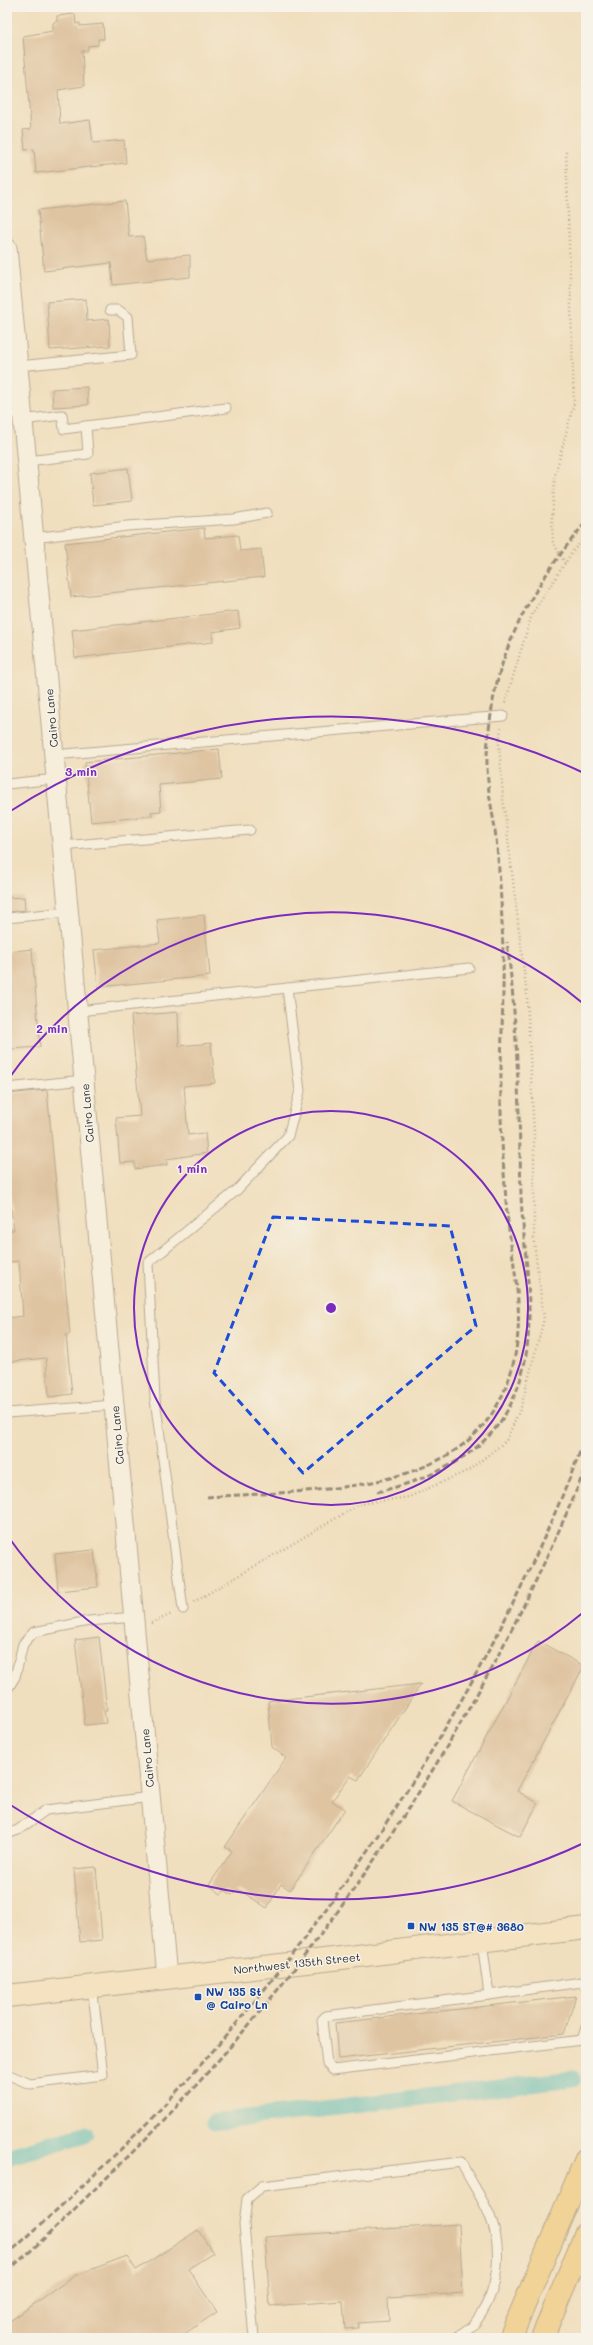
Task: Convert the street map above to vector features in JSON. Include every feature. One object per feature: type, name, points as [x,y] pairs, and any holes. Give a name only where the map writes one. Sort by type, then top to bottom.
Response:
[{"type":"main road","name":"Northwest 135th Street","points":[[7,1996],[586,1928]]},
{"type":"main road","points":[[510,2338],[586,2159]]},
{"type":"main road","points":[[542,2338],[586,2233]]},
{"type":"street","name":"Cairo Lane","points":[[7,257],[167,1977]]},
{"type":"lane","points":[[18,366],[131,355],[128,317],[118,310],[110,310]]},
{"type":"lane","points":[[23,420],[62,415],[64,429],[226,408]]},
{"type":"lane","points":[[27,461],[88,454],[86,426]]},
{"type":"lane","points":[[34,538],[127,526],[234,519],[267,513]]},
{"type":"lane","points":[[54,755],[503,716]]},
{"type":"lane","points":[[7,784],[56,779]]},
{"type":"lane","points":[[62,846],[250,830]]},
{"type":"lane","points":[[7,918],[68,912]]},
{"type":"lane","points":[[78,1011],[469,968]]},
{"type":"lane","points":[[183,1609],[155,1399],[148,1263],[237,1190],[288,1136],[300,1091],[287,988]]},
{"type":"lane","points":[[7,1088],[84,1080]]},
{"type":"lane","points":[[7,1413],[114,1405]]},
{"type":"lane","points":[[7,1690],[14,1677],[23,1644],[34,1632],[89,1621],[134,1623]]},
{"type":"lane","points":[[7,1834],[18,1830],[46,1810],[151,1797]]},
{"type":"lane","points":[[482,1941],[489,1995]]},
{"type":"lane","points":[[586,1987],[582,1982],[326,2016],[322,2020],[327,2064],[333,2070],[584,2041],[586,2027]]},
{"type":"lane","points":[[7,2074],[30,2084],[103,2075],[92,1986]]},
{"type":"lane","points":[[254,2338],[244,2224],[247,2199],[262,2186],[461,2162],[490,2216],[498,2238],[498,2266],[489,2298],[475,2324],[456,2338]]},
{"type":"path","points":[[565,563],[554,542],[552,518],[555,475],[566,442],[574,403],[566,149]]},
{"type":"path","points":[[134,1623],[158,1621],[183,1609],[360,1504],[409,1497],[469,1470],[506,1441],[521,1407],[544,1319],[534,1242],[534,1134],[527,996],[499,743],[506,696],[532,614],[565,563],[586,536]]},
{"type":"highlighted area","points":[[273,1217],[450,1226],[476,1326],[303,1473],[214,1373]]},
{"type":"building","points":[[75,14],[76,24],[80,23],[80,26],[103,24],[104,39],[98,39],[98,45],[88,46],[88,50],[82,51],[84,86],[58,90],[60,124],[90,120],[93,143],[124,140],[126,163],[36,173],[34,149],[25,150],[23,130],[31,129],[23,36],[53,31],[53,23],[57,21],[57,16]]},
{"type":"building","points":[[125,201],[129,237],[143,236],[147,259],[190,255],[190,277],[113,285],[111,263],[44,271],[38,210]]},
{"type":"building","points":[[86,299],[87,321],[109,319],[110,346],[50,350],[47,302]]},
{"type":"building","points":[[87,387],[88,405],[53,407],[52,389]]},
{"type":"building","points":[[128,468],[132,501],[93,505],[90,473]]},
{"type":"building","points":[[204,528],[205,538],[238,535],[240,551],[261,549],[264,577],[71,597],[65,543]]},
{"type":"building","points":[[238,611],[240,628],[212,632],[213,642],[75,658],[72,630]]},
{"type":"building","points":[[219,749],[222,779],[159,785],[161,811],[151,812],[152,816],[91,822],[85,762]]},
{"type":"building","points":[[24,897],[25,910],[9,912],[8,898]]},
{"type":"building","points":[[204,915],[210,976],[98,987],[94,950],[160,943],[157,920]]},
{"type":"building","points":[[32,949],[40,1047],[11,1049],[7,1012],[7,952]]},
{"type":"building","points":[[178,1012],[179,1046],[211,1043],[215,1083],[184,1086],[188,1135],[205,1133],[207,1153],[167,1159],[167,1165],[135,1169],[135,1162],[120,1163],[116,1118],[140,1116],[131,1016]]},
{"type":"building","points":[[47,1090],[70,1334],[66,1335],[72,1394],[49,1397],[46,1358],[7,1362],[7,1318],[23,1316],[19,1261],[7,1262],[7,1230],[14,1230],[7,1179],[7,1094]]},
{"type":"building","points":[[94,1550],[98,1587],[58,1591],[55,1554]]},
{"type":"building","points":[[99,1637],[107,1711],[104,1711],[106,1723],[85,1725],[75,1640]]},
{"type":"building","points":[[538,1641],[584,1666],[517,1791],[538,1803],[520,1837],[452,1801]]},
{"type":"building","points":[[421,1684],[358,1780],[350,1776],[332,1801],[345,1809],[290,1890],[281,1884],[267,1908],[238,1889],[232,1895],[225,1890],[221,1894],[209,1885],[232,1851],[225,1847],[286,1758],[272,1747],[268,1701]]},
{"type":"building","points":[[96,1867],[102,1940],[80,1942],[74,1869]]},
{"type":"building","points":[[576,1996],[564,2034],[338,2059],[335,2023]]},
{"type":"building","points":[[459,2224],[463,2293],[388,2298],[389,2321],[358,2323],[358,2328],[345,2329],[343,2301],[270,2306],[265,2237]]},
{"type":"building","points":[[198,2230],[213,2253],[188,2269],[217,2312],[178,2338],[7,2338],[7,2323],[74,2276],[127,2256],[136,2270]]},
{"type":"waterway","points":[[214,2122],[573,2079]]},
{"type":"waterway","points":[[7,2157],[85,2134]]},
{"type":"railway","points":[[207,1497],[310,1491],[383,1480],[417,1470],[447,1455],[473,1436],[490,1416],[508,1381],[517,1342],[518,1307],[508,1219],[502,1143],[502,923],[497,845],[487,771],[488,741],[493,701],[499,676],[506,652],[516,628],[540,584],[586,522]]},
{"type":"railway","points":[[377,1492],[413,1482],[431,1474],[465,1456],[480,1444],[493,1431],[504,1416],[517,1391],[524,1364],[528,1336],[528,1279],[521,1195],[516,1037],[507,942]]},
{"type":"railway","points":[[7,2255],[80,2188],[151,2119],[218,2045],[282,1967],[344,1884],[402,1798],[456,1710],[505,1620],[548,1528],[586,1436]]},
{"type":"railway","points":[[7,2271],[63,2221],[172,2111],[245,2029],[314,1943],[378,1854],[438,1761],[493,1666],[542,1568],[586,1467]]},
{"type":"place","name":"NW 135 ST@# 3680","points":[[411,1926]]},
{"type":"place","name":"NW 135 St @ Cairo Ln","points":[[198,1997]]}]
